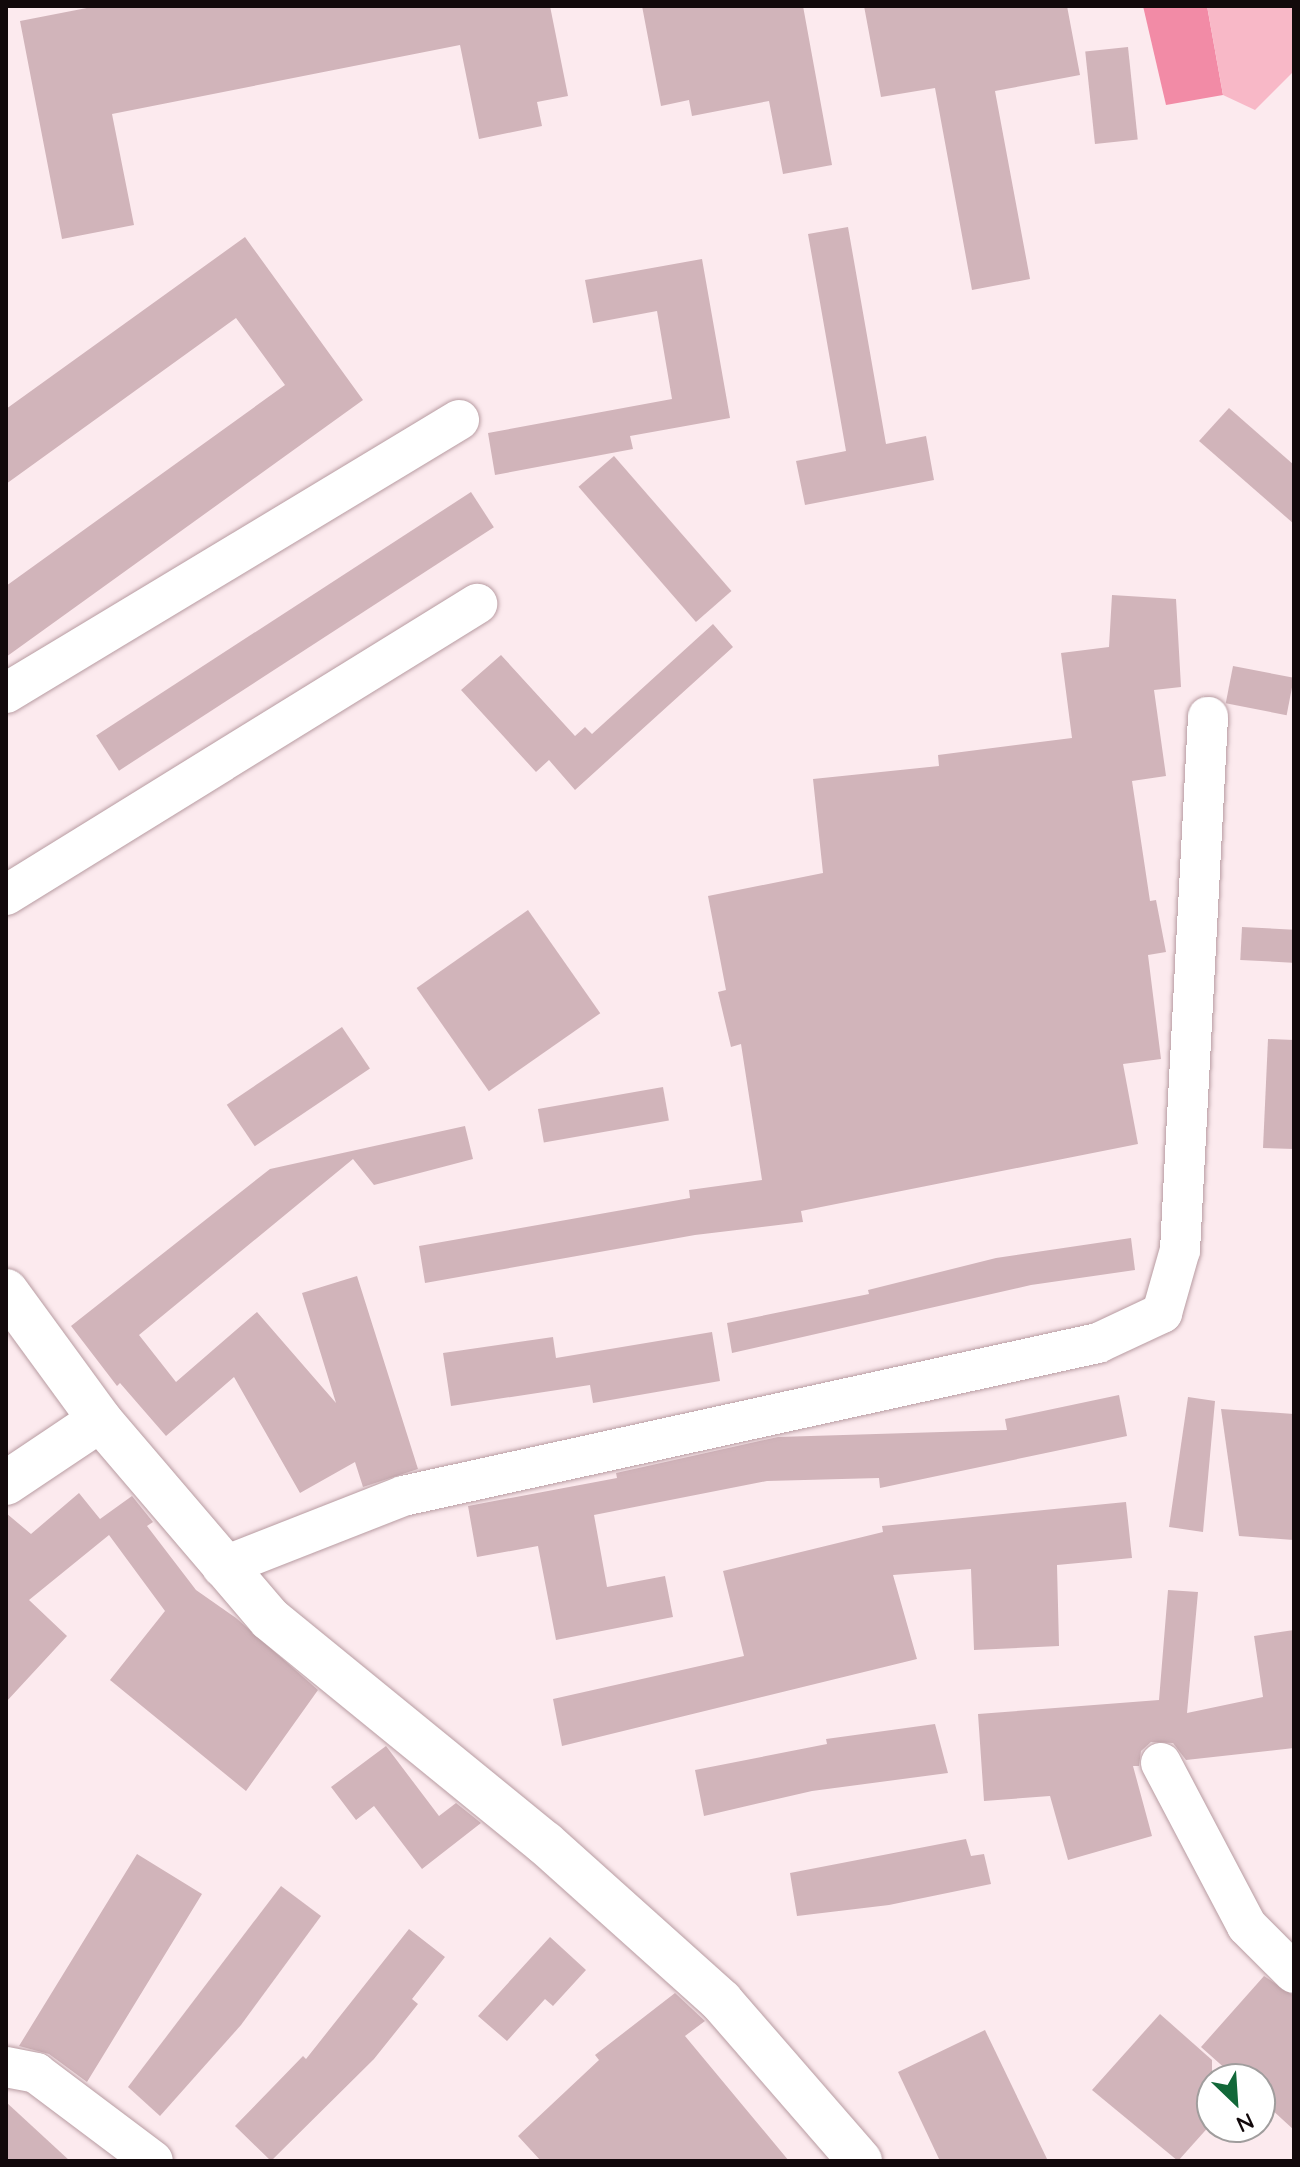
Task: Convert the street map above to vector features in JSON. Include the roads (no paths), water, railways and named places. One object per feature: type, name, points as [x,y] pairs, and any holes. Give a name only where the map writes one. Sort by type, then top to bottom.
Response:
[{"type":"street","points":[[6,693],[459,420]]},
{"type":"street","points":[[6,895],[477,604]]},
{"type":"street","points":[[222,1567],[403,1496],[1098,1343],[1162,1313],[1180,1250],[1208,717]]},
{"type":"street","points":[[6,1291],[100,1420],[222,1567],[270,1619],[545,1843],[721,2001],[860,2161]]},
{"type":"street","points":[[6,1483],[100,1420]]},
{"type":"street","points":[[1161,1763],[1247,1926],[1294,1973]]},
{"type":"street","points":[[6,2067],[36,2073],[153,2161]]}]
